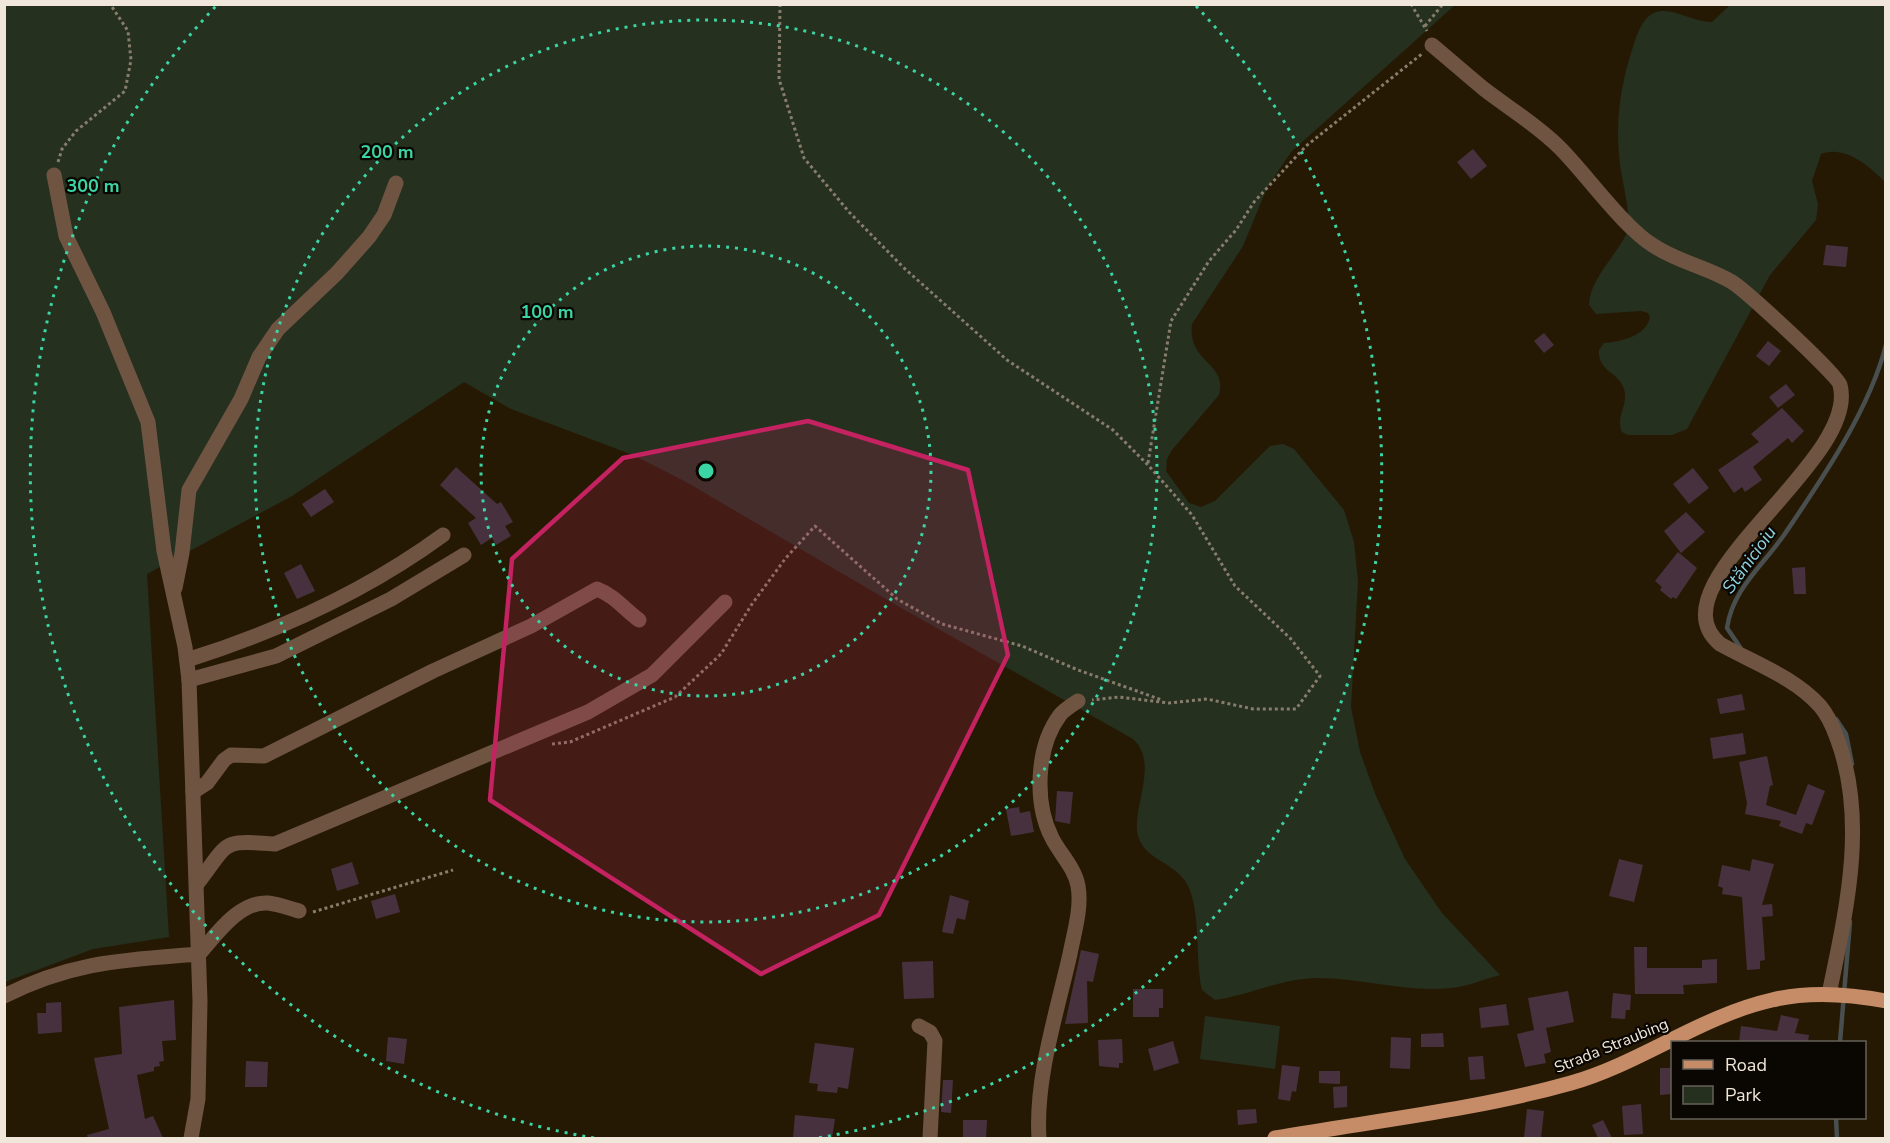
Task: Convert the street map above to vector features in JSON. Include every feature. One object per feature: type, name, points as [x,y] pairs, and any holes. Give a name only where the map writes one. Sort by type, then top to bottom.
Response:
[{"type":"main road","name":"Strada Straubing","points":[[1275,1138],[1511,1097],[1572,1082],[1634,1058],[1738,1010],[1773,999],[1832,995],[1886,1001]]},
{"type":"street","points":[[1432,45],[1486,91],[1525,117],[1559,147],[1651,245],[1733,283],[1836,375],[1841,385],[1841,401],[1836,420],[1808,467],[1742,543],[1713,587],[1704,612],[1704,625],[1709,635],[1720,644],[1780,676],[1816,701],[1833,727],[1842,751],[1851,800],[1851,850],[1847,897],[1832,995]]},
{"type":"street","points":[[54,175],[66,236],[103,312],[148,422],[164,551],[187,660],[199,954],[198,1099],[191,1138]]},
{"type":"street","points":[[174,594],[182,553],[189,490],[241,399],[259,357],[278,329],[337,273],[369,237],[384,215],[396,183]]},
{"type":"street","points":[[187,660],[288,625],[360,589],[443,535]]},
{"type":"street","points":[[189,680],[276,656],[391,598],[464,555]]},
{"type":"street","points":[[193,792],[207,783],[224,760],[231,755],[264,756],[424,675],[531,626],[597,589],[612,595],[639,620]]},
{"type":"street","points":[[197,884],[224,846],[241,841],[276,844],[588,712],[652,675],[725,602]]},
{"type":"street","points":[[1039,1138],[1040,1089],[1075,928],[1078,885],[1043,816],[1040,783],[1043,756],[1052,729],[1061,714],[1078,701]]},
{"type":"street","points":[[4,996],[56,974],[101,962],[199,954],[233,918],[248,906],[268,903],[299,911]]},
{"type":"street","points":[[919,1026],[930,1032],[934,1041],[930,1138]]},
{"type":"path","points":[[54,175],[62,149],[76,131],[125,91],[131,60],[128,31],[110,4]]},
{"type":"path","points":[[780,4],[779,79],[804,158],[849,212],[903,267],[1007,360],[1113,430],[1148,465],[1192,515],[1235,586],[1290,638],[1320,676],[1296,709],[1253,709],[1207,699],[1169,703],[1119,697],[1078,701]]},
{"type":"path","points":[[1148,465],[1171,321],[1209,261],[1236,230],[1254,202],[1306,146],[1432,45],[1425,26],[1411,4]]},
{"type":"path","points":[[1425,26],[1443,4]]},
{"type":"path","points":[[550,745],[570,742],[675,697],[721,654],[765,586],[815,525],[897,599],[942,624],[1022,646],[1078,670],[1169,703]]},
{"type":"path","points":[[299,911],[313,912],[342,905],[453,870]]},
{"type":"highlighted area","points":[[808,421],[968,470],[1008,655],[879,915],[761,974],[490,800],[512,559],[623,458]]},
{"type":"green space","points":[[4,5],[1455,5],[1291,152],[1267,188],[1243,246],[1192,324],[1195,347],[1218,375],[1219,395],[1172,450],[1167,459],[1166,471],[1189,503],[1201,507],[1215,501],[1270,446],[1283,444],[1294,449],[1344,510],[1354,542],[1358,581],[1351,707],[1360,752],[1376,796],[1405,859],[1442,913],[1500,975],[1463,986],[1434,989],[1352,980],[1305,979],[1215,1000],[1202,990],[1195,909],[1188,886],[1176,871],[1152,855],[1140,840],[1137,819],[1145,770],[1140,748],[1133,739],[896,605],[686,482],[633,455],[511,409],[464,382],[292,496],[147,574],[169,937],[93,949],[5,982]]},
{"type":"green space","points":[[1730,5],[1885,5],[1885,182],[1864,164],[1848,155],[1839,152],[1821,154],[1812,181],[1818,204],[1816,220],[1770,275],[1687,429],[1672,435],[1628,435],[1622,432],[1620,427],[1625,400],[1624,389],[1618,379],[1602,363],[1599,350],[1604,343],[1632,337],[1644,329],[1650,317],[1648,313],[1641,311],[1596,314],[1589,305],[1599,275],[1629,228],[1618,134],[1625,76],[1638,32],[1650,15],[1667,11],[1712,22]]},
{"type":"green space","points":[[1205,1016],[1280,1026],[1275,1069],[1200,1059]]},
{"type":"building","points":[[1473,149],[1487,166],[1471,179],[1457,162]]},
{"type":"building","points":[[1826,245],[1848,247],[1846,267],[1823,265]]},
{"type":"building","points":[[1544,333],[1554,345],[1544,353],[1534,341]]},
{"type":"building","points":[[1768,341],[1781,351],[1769,366],[1756,356]]},
{"type":"building","points":[[1786,384],[1795,395],[1778,408],[1769,397]]},
{"type":"building","points":[[1782,408],[1804,431],[1792,443],[1788,438],[1753,467],[1762,480],[1745,492],[1742,487],[1734,493],[1718,470],[1759,442],[1751,434]]},
{"type":"building","points":[[456,467],[497,504],[501,502],[513,522],[505,526],[511,536],[496,545],[492,538],[481,545],[468,523],[476,518],[440,485]]},
{"type":"building","points":[[1693,468],[1709,488],[1689,504],[1673,484]]},
{"type":"building","points":[[325,489],[334,502],[311,517],[302,504]]},
{"type":"building","points":[[1686,512],[1705,532],[1681,553],[1664,531]]},
{"type":"building","points":[[1678,552],[1697,568],[1676,599],[1673,597],[1671,599],[1660,590],[1662,587],[1655,581]]},
{"type":"building","points":[[301,564],[315,591],[297,599],[284,573]]},
{"type":"building","points":[[1805,567],[1806,594],[1794,594],[1792,568]]},
{"type":"building","points":[[1742,694],[1745,710],[1720,714],[1717,699]]},
{"type":"building","points":[[1743,733],[1746,754],[1713,759],[1710,738]]},
{"type":"building","points":[[1767,756],[1773,785],[1770,786],[1766,805],[1796,815],[1808,784],[1825,791],[1812,825],[1806,823],[1802,834],[1779,826],[1781,821],[1745,814],[1747,803],[1739,762]]},
{"type":"building","points":[[1057,791],[1073,792],[1070,824],[1055,821]]},
{"type":"building","points":[[1019,807],[1020,813],[1030,811],[1034,832],[1011,836],[1006,809]]},
{"type":"building","points":[[1619,859],[1643,865],[1634,902],[1609,896]]},
{"type":"building","points":[[1752,859],[1774,864],[1762,905],[1772,904],[1773,916],[1762,917],[1765,960],[1760,961],[1760,969],[1747,970],[1742,897],[1722,894],[1723,888],[1718,886],[1722,865],[1750,871]]},
{"type":"building","points":[[352,862],[359,884],[337,891],[331,869]]},
{"type":"building","points":[[395,894],[400,912],[376,919],[371,901]]},
{"type":"building","points":[[950,895],[969,901],[965,920],[957,918],[953,934],[942,932]]},
{"type":"building","points":[[1634,947],[1647,947],[1647,968],[1702,968],[1702,960],[1717,959],[1717,983],[1683,985],[1684,994],[1635,994]]},
{"type":"building","points":[[1081,950],[1099,954],[1093,982],[1087,981],[1088,1023],[1065,1024]]},
{"type":"building","points":[[933,961],[934,998],[904,999],[902,962]]},
{"type":"building","points":[[1133,989],[1163,989],[1163,1008],[1159,1008],[1159,1017],[1133,1017]]},
{"type":"building","points":[[1568,991],[1574,1022],[1546,1028],[1551,1052],[1544,1054],[1546,1063],[1525,1067],[1517,1034],[1534,1030],[1528,998]]},
{"type":"building","points":[[1613,993],[1631,995],[1630,1010],[1626,1010],[1625,1019],[1611,1018]]},
{"type":"building","points":[[174,1000],[176,1040],[162,1041],[164,1061],[159,1062],[160,1066],[154,1067],[154,1071],[137,1075],[145,1119],[153,1116],[163,1138],[88,1138],[87,1135],[109,1129],[94,1058],[122,1054],[119,1007]]},
{"type":"building","points":[[61,1002],[62,1032],[38,1034],[37,1013],[46,1013],[46,1003]]},
{"type":"building","points":[[1506,1004],[1509,1025],[1481,1028],[1479,1008]]},
{"type":"building","points":[[1781,1015],[1799,1019],[1795,1033],[1809,1035],[1808,1041],[1739,1041],[1741,1026],[1777,1031]]},
{"type":"building","points":[[1443,1033],[1444,1047],[1421,1047],[1421,1034]]},
{"type":"building","points":[[388,1037],[407,1039],[404,1064],[386,1061]]},
{"type":"building","points":[[1391,1037],[1411,1038],[1410,1069],[1390,1068]]},
{"type":"building","points":[[1122,1039],[1123,1063],[1119,1063],[1119,1068],[1099,1066],[1098,1040]]},
{"type":"building","points":[[1173,1041],[1179,1063],[1154,1071],[1148,1049]]},
{"type":"building","points":[[815,1043],[854,1048],[848,1089],[838,1087],[837,1093],[817,1091],[818,1084],[809,1083]]},
{"type":"building","points":[[1483,1056],[1485,1079],[1470,1080],[1468,1057]]},
{"type":"building","points":[[246,1061],[268,1062],[267,1087],[245,1087]]},
{"type":"building","points":[[1282,1065],[1300,1067],[1296,1092],[1292,1091],[1290,1101],[1278,1099]]},
{"type":"building","points":[[1660,1068],[1671,1068],[1671,1094],[1660,1095]]},
{"type":"building","points":[[1319,1071],[1340,1071],[1340,1084],[1319,1083]]},
{"type":"building","points":[[943,1080],[953,1080],[951,1113],[941,1112]]},
{"type":"building","points":[[1347,1086],[1347,1107],[1334,1108],[1333,1087]]},
{"type":"building","points":[[1641,1104],[1643,1134],[1624,1135],[1622,1106]]},
{"type":"building","points":[[1256,1109],[1257,1123],[1238,1125],[1237,1110]]},
{"type":"building","points":[[1527,1109],[1544,1111],[1541,1138],[1524,1138]]},
{"type":"building","points":[[795,1115],[835,1119],[832,1138],[793,1138]]},
{"type":"building","points":[[963,1120],[987,1120],[986,1138],[963,1138]]},
{"type":"building","points":[[1603,1120],[1612,1138],[1598,1138],[1592,1125]]},
{"type":"waterway","name":"Stănicioiu","points":[[1740,647],[1727,628],[1735,602],[1750,578],[1784,535],[1843,444],[1868,395],[1886,345]]},
{"type":"waterway","name":"Stănicioiu","points":[[1836,719],[1846,734],[1852,764]]},
{"type":"waterway","name":"Stănicioiu","points":[[1840,1041],[1850,922]]},
{"type":"waterway","name":"Stănicioiu","points":[[1836,1119],[1837,1138]]}]
